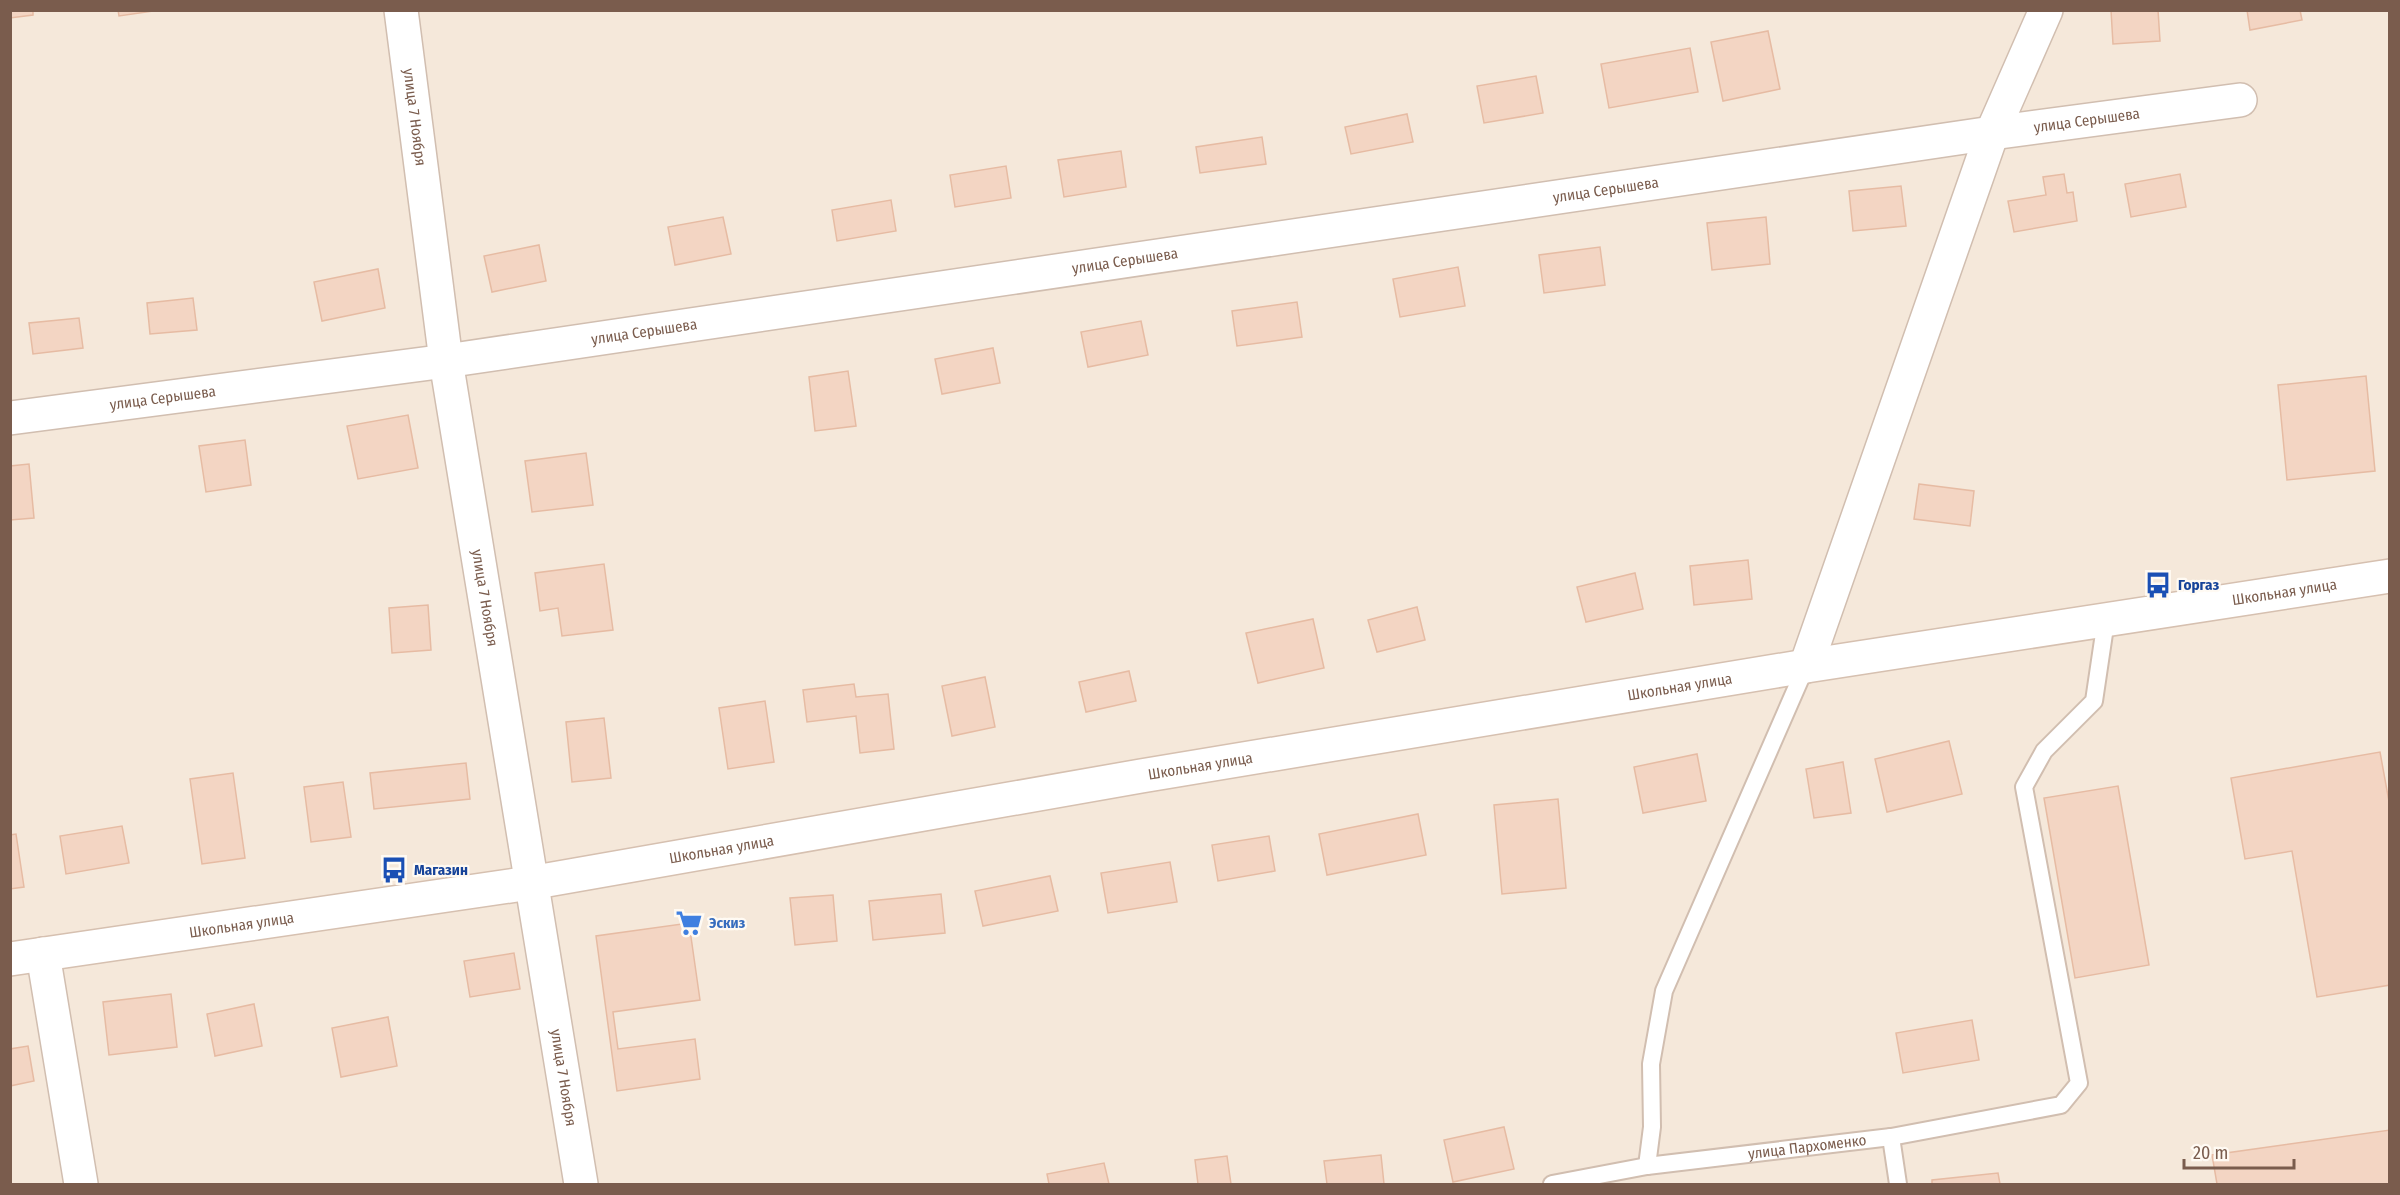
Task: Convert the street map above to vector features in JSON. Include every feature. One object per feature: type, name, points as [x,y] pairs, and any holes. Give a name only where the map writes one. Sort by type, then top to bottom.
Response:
[{"type":"street","name":"улица 7 Ноября","points":[[401,10],[446,361],[581,1185]]},
{"type":"street","points":[[1806,666],[1992,133],[2046,10]]},
{"type":"street","name":"улица Серышева","points":[[10,418],[446,361],[1992,133],[2240,100]]},
{"type":"street","name":"Школьная улица","points":[[10,959],[530,883],[1129,778],[1806,666],[2390,576]]},
{"type":"street","points":[[43,954],[81,1185]]},
{"type":"lane","name":"улица Пархоменко","points":[[1552,1185],[1647,1166],[1891,1137],[2061,1105],[2079,1083],[2024,787],[2044,752],[2094,701],[2106,620]]},
{"type":"lane","points":[[1647,1166],[1652,1127],[1651,1064],[1664,990],[1806,666]]},
{"type":"lane","points":[[1891,1137],[1898,1185]]},
{"type":"shaded area","points":[[11,11],[2389,11],[2389,1184],[11,1184]]},
{"type":"building","points":[[10,10],[33,10],[33,15],[10,18]]},
{"type":"building","points":[[118,10],[160,10],[119,16]]},
{"type":"building","points":[[2111,10],[2158,10],[2160,41],[2113,44]]},
{"type":"building","points":[[2247,10],[2300,10],[2302,20],[2250,30]]},
{"type":"building","points":[[1768,31],[1780,89],[1723,101],[1711,42]]},
{"type":"building","points":[[1690,48],[1698,92],[1609,108],[1601,64]]},
{"type":"building","points":[[1536,76],[1543,113],[1484,123],[1477,86]]},
{"type":"building","points":[[1407,114],[1413,142],[1351,154],[1345,127]]},
{"type":"building","points":[[1262,137],[1266,164],[1200,173],[1196,147]]},
{"type":"building","points":[[1121,151],[1126,187],[1064,197],[1058,160]]},
{"type":"building","points":[[1006,166],[1011,198],[955,207],[950,175]]},
{"type":"building","points":[[2064,174],[2067,193],[2073,192],[2077,221],[2014,232],[2008,201],[2046,195],[2043,177]]},
{"type":"building","points":[[2180,174],[2186,207],[2131,217],[2125,184]]},
{"type":"building","points":[[1901,186],[1906,226],[1853,231],[1849,191]]},
{"type":"building","points":[[891,200],[896,231],[837,241],[832,210]]},
{"type":"building","points":[[723,217],[731,254],[675,265],[668,227]]},
{"type":"building","points":[[1766,217],[1770,264],[1712,270],[1707,223]]},
{"type":"building","points":[[539,245],[546,281],[492,292],[484,256]]},
{"type":"building","points":[[1600,247],[1605,285],[1544,293],[1539,255]]},
{"type":"building","points":[[1458,267],[1465,306],[1400,317],[1393,279]]},
{"type":"building","points":[[378,269],[385,308],[322,321],[314,282]]},
{"type":"building","points":[[193,298],[197,330],[150,334],[147,303]]},
{"type":"building","points":[[1297,302],[1302,337],[1237,346],[1232,311]]},
{"type":"building","points":[[79,318],[83,348],[33,354],[29,323]]},
{"type":"building","points":[[1141,321],[1148,355],[1088,367],[1081,332]]},
{"type":"building","points":[[993,348],[1000,383],[942,394],[935,359]]},
{"type":"building","points":[[848,371],[856,426],[815,431],[809,377]]},
{"type":"building","points":[[2366,376],[2375,471],[2287,480],[2278,385]]},
{"type":"building","points":[[408,415],[418,468],[358,479],[347,426]]},
{"type":"building","points":[[245,440],[251,485],[206,492],[199,446]]},
{"type":"building","points":[[586,453],[593,505],[532,512],[525,461]]},
{"type":"building","points":[[29,464],[34,518],[10,520],[10,466]]},
{"type":"building","points":[[1919,484],[1974,491],[1970,526],[1914,519]]},
{"type":"building","points":[[1748,560],[1752,599],[1694,605],[1690,566]]},
{"type":"building","points":[[604,564],[613,630],[562,636],[558,608],[540,611],[535,573]]},
{"type":"building","points":[[1635,573],[1643,609],[1586,622],[1577,587]]},
{"type":"building","points":[[428,605],[431,650],[392,653],[389,608]]},
{"type":"building","points":[[1417,607],[1425,640],[1377,652],[1368,620]]},
{"type":"building","points":[[1313,619],[1324,668],[1258,683],[1246,633]]},
{"type":"building","points":[[1129,671],[1136,701],[1086,712],[1079,682]]},
{"type":"building","points":[[985,677],[995,727],[952,736],[942,686]]},
{"type":"building","points":[[854,684],[856,697],[888,694],[894,749],[860,753],[856,716],[807,722],[803,690]]},
{"type":"building","points":[[765,701],[774,762],[728,769],[719,708]]},
{"type":"building","points":[[604,718],[611,778],[572,782],[566,722]]},
{"type":"building","points":[[1949,741],[1962,794],[1887,812],[1875,759]]},
{"type":"building","points":[[2380,752],[2390,807],[2390,985],[2317,997],[2292,851],[2245,859],[2231,778]]},
{"type":"building","points":[[1697,754],[1706,801],[1643,813],[1634,767]]},
{"type":"building","points":[[1843,762],[1851,813],[1814,818],[1806,769]]},
{"type":"building","points":[[466,763],[470,799],[374,809],[370,773]]},
{"type":"building","points":[[233,773],[245,858],[202,864],[190,779]]},
{"type":"building","points":[[343,782],[351,837],[311,842],[304,787]]},
{"type":"building","points":[[2118,786],[2149,965],[2075,978],[2044,798]]},
{"type":"building","points":[[1558,799],[1566,888],[1502,894],[1494,805]]},
{"type":"building","points":[[1418,814],[1426,855],[1327,875],[1319,834]]},
{"type":"building","points":[[122,826],[129,863],[66,874],[60,836]]},
{"type":"building","points":[[16,834],[24,887],[10,889],[10,835]]},
{"type":"building","points":[[1269,836],[1275,871],[1218,881],[1212,845]]},
{"type":"building","points":[[1170,862],[1177,902],[1108,913],[1101,873]]},
{"type":"building","points":[[1050,876],[1058,911],[983,926],[975,891]]},
{"type":"building","points":[[941,894],[945,933],[873,940],[869,901]]},
{"type":"building","points":[[833,895],[837,941],[795,945],[790,898]]},
{"type":"building","points":[[689,923],[700,1000],[613,1012],[618,1049],[695,1039],[700,1079],[617,1091],[596,936]]},
{"type":"building","points":[[514,953],[520,989],[470,997],[464,961]]},
{"type":"building","points":[[171,994],[177,1047],[109,1055],[103,1002]]},
{"type":"building","points":[[254,1004],[262,1046],[215,1056],[207,1014]]},
{"type":"building","points":[[388,1017],[397,1066],[341,1077],[332,1028]]},
{"type":"building","points":[[1972,1020],[1979,1060],[1903,1073],[1896,1033]]},
{"type":"building","points":[[28,1046],[34,1081],[10,1086],[10,1049]]},
{"type":"building","points":[[1504,1127],[1514,1169],[1453,1182],[1444,1140]]},
{"type":"building","points":[[2390,1130],[2390,1184],[2217,1184],[2212,1155]]},
{"type":"building","points":[[1381,1155],[1384,1184],[1327,1184],[1324,1161]]},
{"type":"building","points":[[1227,1156],[1231,1184],[1198,1184],[1195,1160]]},
{"type":"building","points":[[1104,1163],[1109,1184],[1049,1184],[1047,1174]]},
{"type":"building","points":[[1998,1173],[2000,1184],[1932,1184],[1932,1180]]},
{"type":"place","name":"Горгаз","points":[[2158,585]]},
{"type":"place","name":"Магазин","points":[[394,870]]},
{"type":"place","name":"Эскиз","points":[[689,923]]}]
